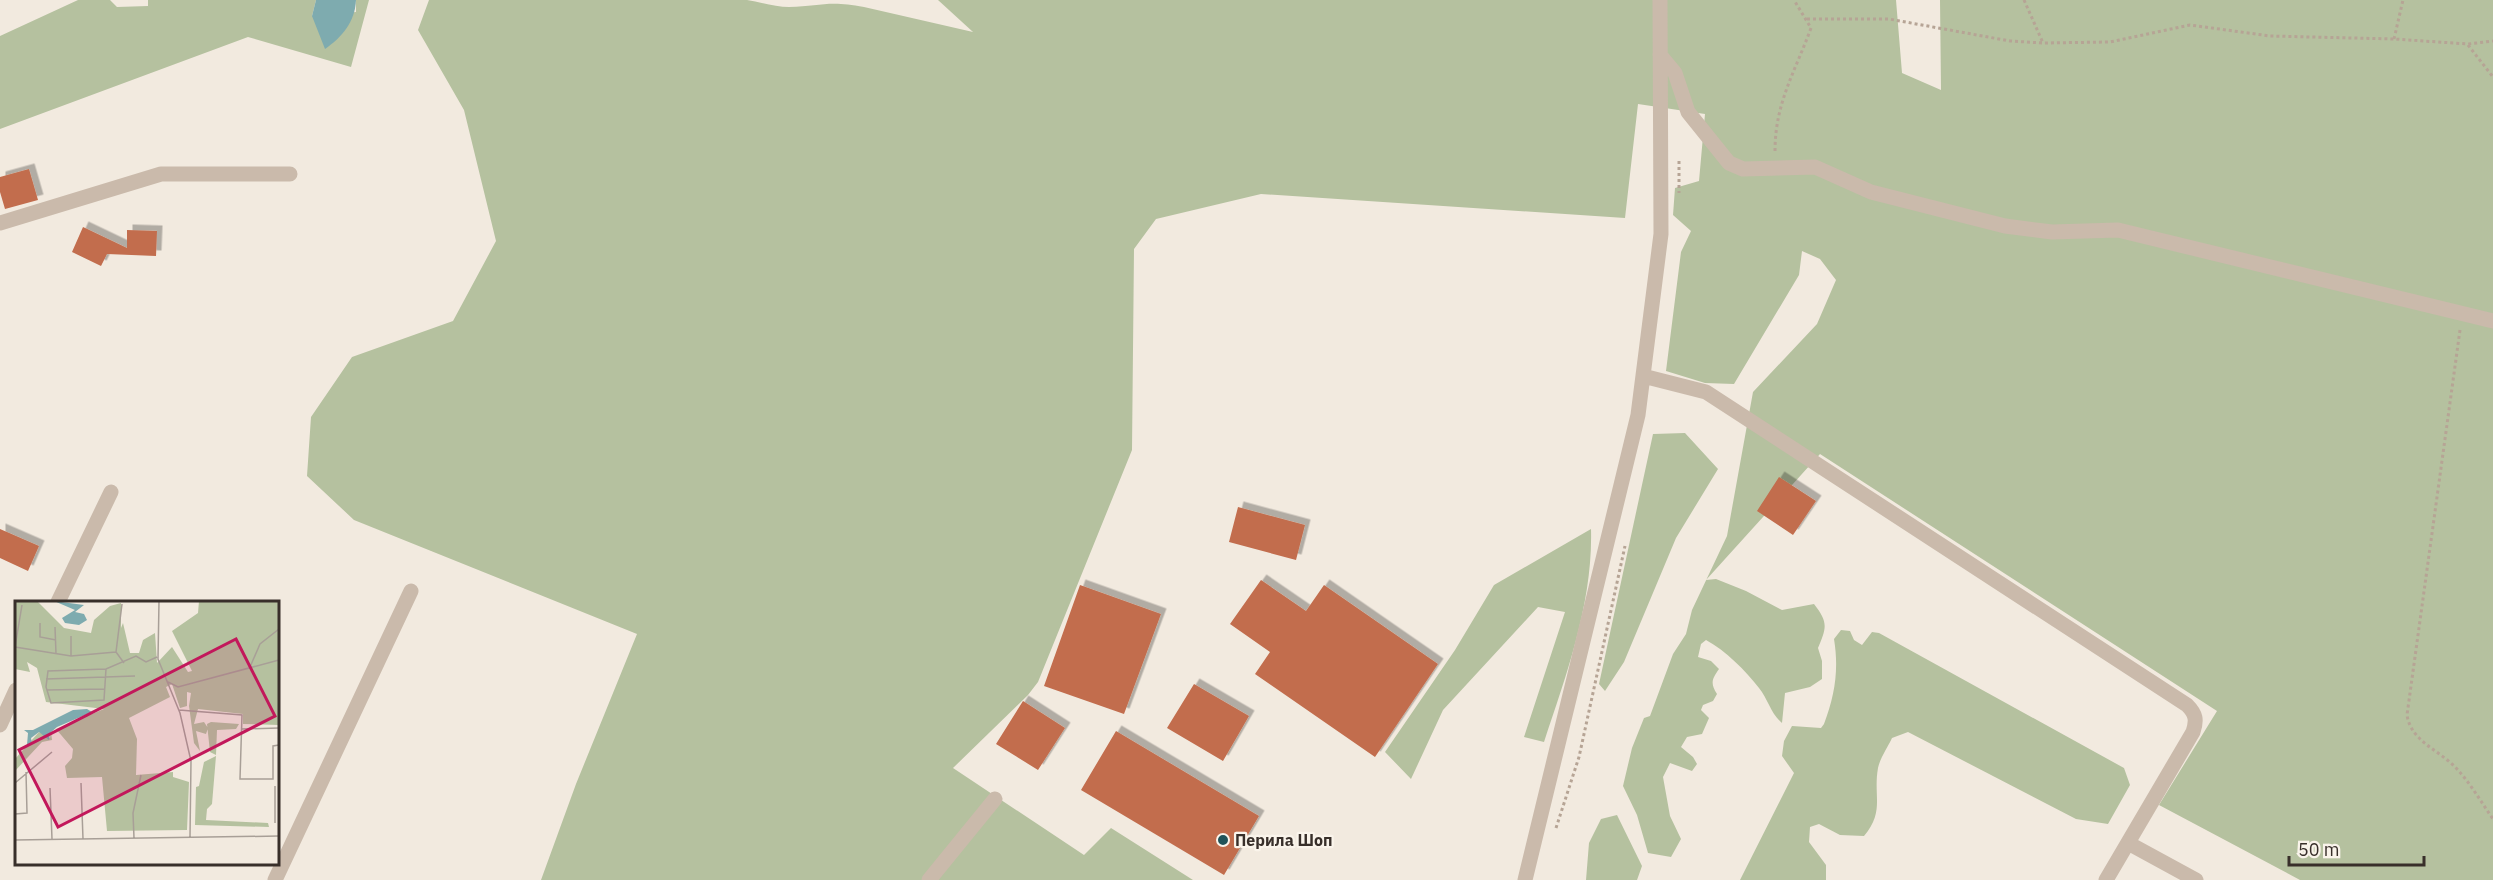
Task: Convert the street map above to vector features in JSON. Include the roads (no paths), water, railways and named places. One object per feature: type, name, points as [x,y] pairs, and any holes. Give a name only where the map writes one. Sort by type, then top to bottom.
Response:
[{"type":"street","points":[[1526,880],[1638,415],[1660,234],[1660,0]]},
{"type":"street","points":[[1660,56],[1675,73],[1688,112],[1729,163],[1743,169],[1815,167],[1871,192],[2005,226],[2052,232],[2118,230],[2493,321]]},
{"type":"street","points":[[0,224],[161,174],[290,174]]},
{"type":"street","points":[[1643,376],[1706,392],[2187,705],[2195,713],[2196,723],[2193,732],[2106,880]]},
{"type":"street","points":[[59,601],[111,492]]},
{"type":"street","points":[[275,880],[411,591]]},
{"type":"street","points":[[0,725],[15,692]]},
{"type":"street","points":[[929,880],[995,799]]},
{"type":"street","points":[[2128,843],[2196,880]]},
{"type":"water","points":[[316,0],[356,0],[347,28],[325,49],[312,16]]},
{"type":"place","name":"Перила Шоп","points":[[1223,840]]}]
